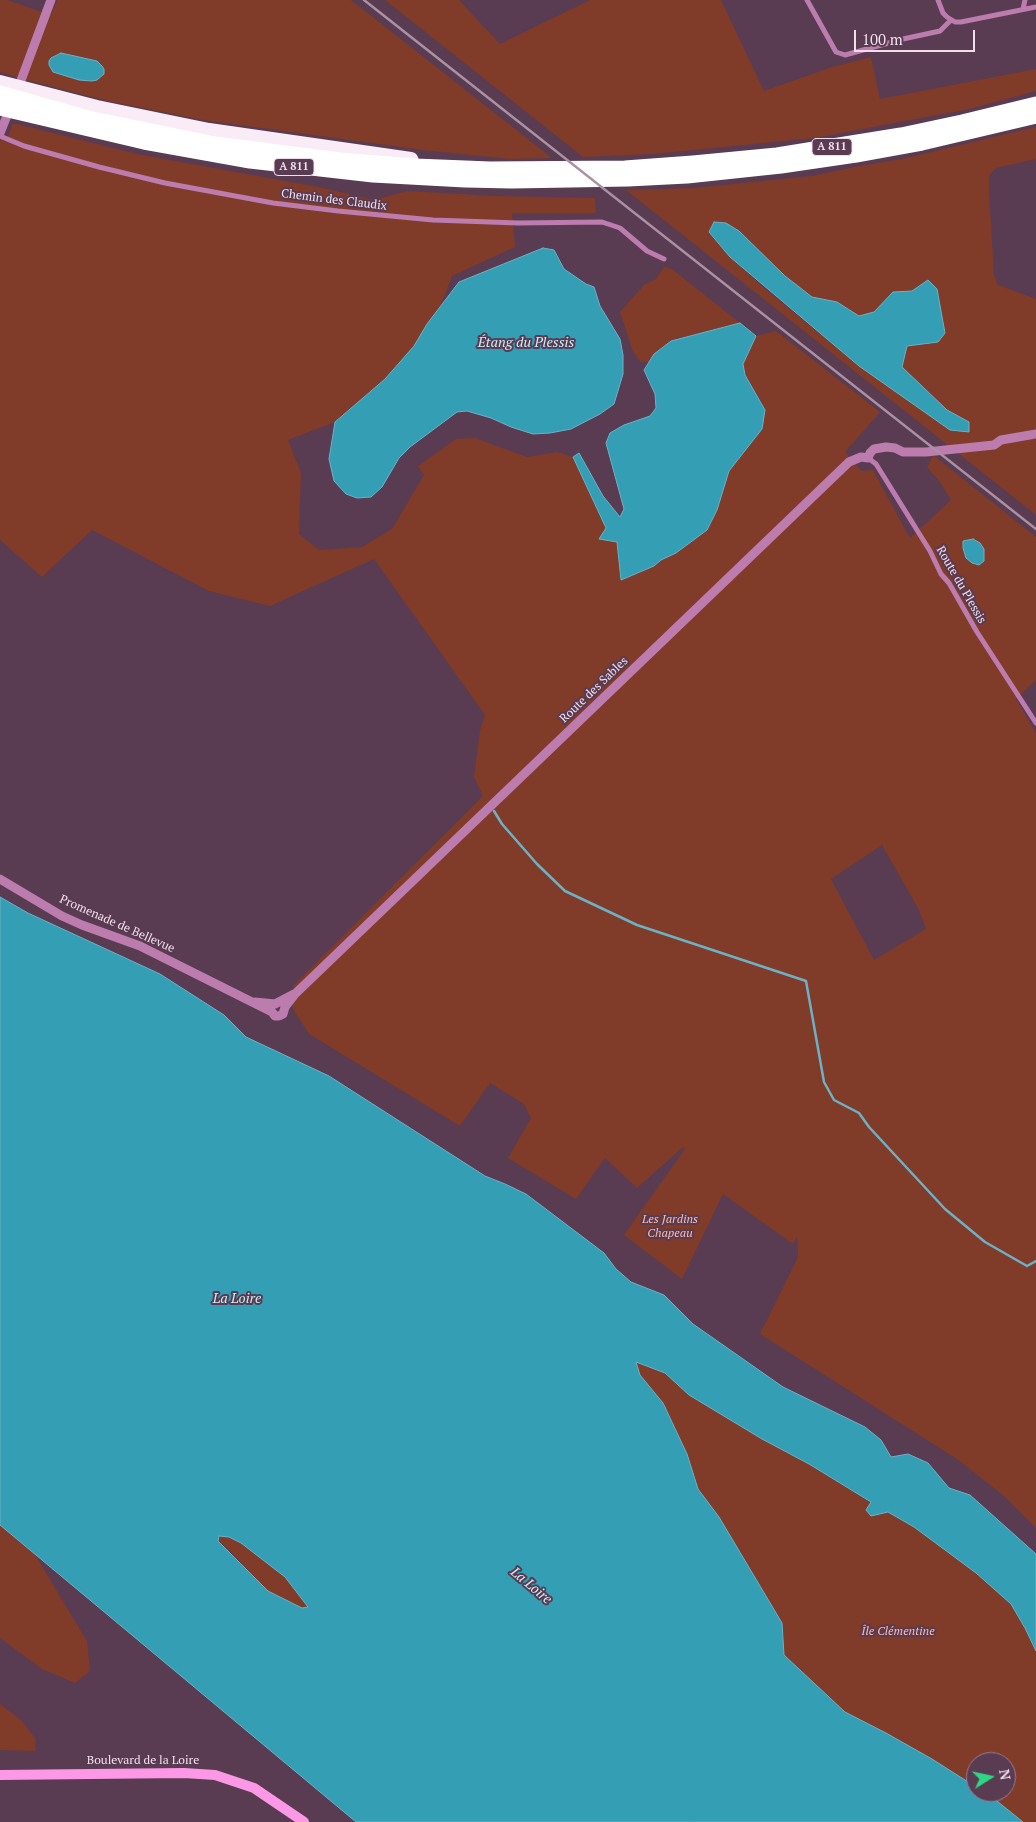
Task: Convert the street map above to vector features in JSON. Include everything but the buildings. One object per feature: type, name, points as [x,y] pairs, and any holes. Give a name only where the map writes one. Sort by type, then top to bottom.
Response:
[{"type":"highway","name":"A 811","points":[[2,92],[144,142],[281,165],[373,175],[465,180],[572,181],[626,174],[856,143],[962,122],[1036,104]]},
{"type":"highway","points":[[2,92],[26,102]]},
{"type":"highway","name":"A 811","points":[[26,102],[88,118],[215,144],[294,155],[467,169],[556,170],[626,174],[734,171],[856,155],[952,136],[1036,116]]},
{"type":"main road","name":"Boulevard de la Loire","points":[[0,1775],[184,1773],[215,1775],[254,1788],[304,1822]]},
{"type":"street","points":[[0,135],[51,0]]},
{"type":"street","points":[[807,0],[836,52],[845,55],[903,38],[940,32],[951,20]]},
{"type":"street","points":[[938,0],[943,13],[951,20],[961,22],[1036,7]]},
{"type":"street","points":[[1024,9],[1025,0]]},
{"type":"street","name":"Chemin des Claudix","points":[[0,135],[32,148],[108,169],[165,183],[273,203],[433,220],[518,223],[602,222],[620,228],[647,251],[664,258]]},
{"type":"street","name":"Route des Sables","points":[[278,1006],[295,994],[849,462],[861,457],[868,458],[874,449],[886,447],[895,448],[903,452],[926,452],[994,445],[1001,440],[1036,434]]},
{"type":"street","name":"Route du Plessis","points":[[868,458],[876,464],[930,551],[941,574],[949,583],[1036,723]]},
{"type":"street","name":"Promenade de Bellevue","points":[[0,879],[62,916],[140,946],[252,1002],[278,1006]]},
{"type":"green space","points":[[0,0],[7,0],[51,15],[57,0],[351,0],[552,158],[510,159],[423,150],[203,120],[104,100],[27,80],[0,72]]},
{"type":"green space","points":[[385,0],[459,0],[500,44],[590,0],[721,0],[764,91],[832,67],[871,57],[880,99],[1036,69],[1036,91],[969,109],[815,138],[653,154],[583,157]]},
{"type":"green space","name":"Les Jardins Chapeau","points":[[13,123],[137,154],[318,187],[375,200],[407,191],[496,196],[595,198],[596,213],[512,213],[515,247],[452,276],[441,305],[414,346],[385,379],[335,422],[288,440],[301,473],[299,534],[319,550],[362,547],[392,529],[424,475],[418,466],[456,439],[475,438],[527,457],[557,452],[573,457],[606,529],[617,542],[621,580],[654,566],[661,560],[677,553],[707,530],[717,510],[729,471],[762,429],[763,404],[745,375],[743,364],[756,336],[776,331],[880,412],[845,452],[862,471],[873,470],[910,538],[951,500],[940,482],[927,467],[933,455],[1036,537],[1036,680],[1016,699],[1036,733],[1036,1528],[1004,1496],[957,1459],[760,1334],[798,1257],[797,1237],[793,1244],[723,1194],[682,1279],[624,1235],[685,1149],[683,1147],[637,1188],[605,1158],[576,1199],[508,1158],[531,1118],[524,1104],[490,1083],[460,1126],[309,1034],[293,1009],[293,986],[483,796],[474,777],[480,730],[485,715],[374,559],[270,606],[209,591],[92,530],[42,577],[0,540],[0,139],[6,142]],"holes":[[[882,845],[919,910],[926,929],[874,960],[831,879]]]},
{"type":"green space","points":[[1036,127],[1036,159],[996,168],[989,176],[989,189],[994,275],[998,285],[1036,299],[1036,515],[626,190],[694,188],[812,176],[902,159]],"holes":[[[739,231],[785,276],[812,297],[837,302],[859,316],[874,312],[893,292],[937,289],[939,301],[938,342],[907,346],[902,368],[947,410],[969,422],[859,366],[763,287],[730,257],[709,233]]]},
{"type":"green space","points":[[664,267],[672,269],[740,323],[671,340],[654,354],[649,362],[641,362],[633,352],[620,312],[644,285],[656,279]]},
{"type":"green space","name":"Île Clémentine","points":[[635,1361],[665,1373],[689,1395],[762,1439],[809,1464],[871,1503],[866,1510],[888,1512],[914,1527],[976,1573],[1011,1604],[1036,1651],[1036,1822],[1023,1822],[997,1802],[1016,1802],[1016,1752],[966,1752],[966,1781],[886,1733],[845,1712],[784,1655],[782,1623],[719,1517],[698,1489],[687,1454],[663,1403],[640,1375]]},
{"type":"green space","points":[[0,1525],[34,1553],[87,1641],[90,1671],[75,1683],[42,1669],[0,1638]]},
{"type":"green space","points":[[219,1536],[229,1537],[241,1543],[285,1577],[308,1607],[302,1608],[268,1591],[218,1540]]},
{"type":"green space","points":[[0,1704],[22,1721],[35,1738],[36,1751],[0,1750]]},
{"type":"water","points":[[61,53],[97,61],[104,69],[104,74],[97,80],[92,81],[79,80],[53,72],[49,61]]},
{"type":"water","points":[[714,222],[726,223],[739,231],[785,276],[812,297],[837,302],[859,316],[874,312],[893,292],[912,291],[928,280],[937,289],[945,333],[938,342],[907,346],[902,367],[947,410],[969,422],[969,432],[950,430],[859,366],[730,257],[709,232]]},
{"type":"water","name":"Étang du Plessis","points":[[543,248],[554,250],[564,269],[586,284],[594,287],[600,306],[620,339],[623,355],[623,374],[614,404],[600,414],[571,429],[533,434],[467,411],[457,412],[410,447],[399,458],[382,487],[371,497],[357,498],[346,494],[334,481],[329,459],[335,422],[385,379],[414,346],[427,324],[459,282]]},
{"type":"water","points":[[740,323],[756,336],[743,364],[745,375],[765,410],[762,429],[729,471],[717,510],[707,530],[676,553],[661,560],[654,566],[621,580],[617,542],[599,539],[606,528],[573,457],[579,453],[603,496],[620,517],[624,509],[606,443],[610,433],[624,425],[650,416],[656,408],[655,394],[644,370],[654,354],[671,341]]},
{"type":"water","points":[[973,539],[980,543],[984,549],[984,561],[979,565],[972,563],[966,558],[963,548],[963,541]]},
{"type":"water","name":"La Loire","points":[[0,897],[28,913],[160,974],[224,1015],[246,1037],[329,1076],[485,1176],[526,1194],[604,1253],[616,1269],[631,1282],[664,1295],[693,1324],[783,1387],[865,1427],[881,1440],[891,1457],[908,1454],[928,1463],[949,1488],[970,1495],[1036,1554],[1036,1651],[1011,1604],[976,1573],[914,1527],[888,1512],[871,1516],[866,1510],[871,1502],[689,1395],[665,1373],[636,1362],[640,1375],[663,1403],[687,1454],[698,1489],[719,1517],[782,1623],[784,1655],[845,1712],[932,1759],[966,1781],[966,1802],[998,1802],[1023,1822],[356,1822],[0,1525]],"holes":[[[219,1536],[229,1537],[241,1543],[285,1577],[308,1607],[302,1608],[268,1591],[218,1541]]]},
{"type":"waterway","points":[[494,811],[502,824],[537,864],[565,891],[637,925],[806,981],[824,1082],[834,1100],[859,1113],[869,1127],[945,1209],[985,1242],[1027,1266],[1036,1261]]},
{"type":"railway","points":[[364,0],[1036,529]]}]
